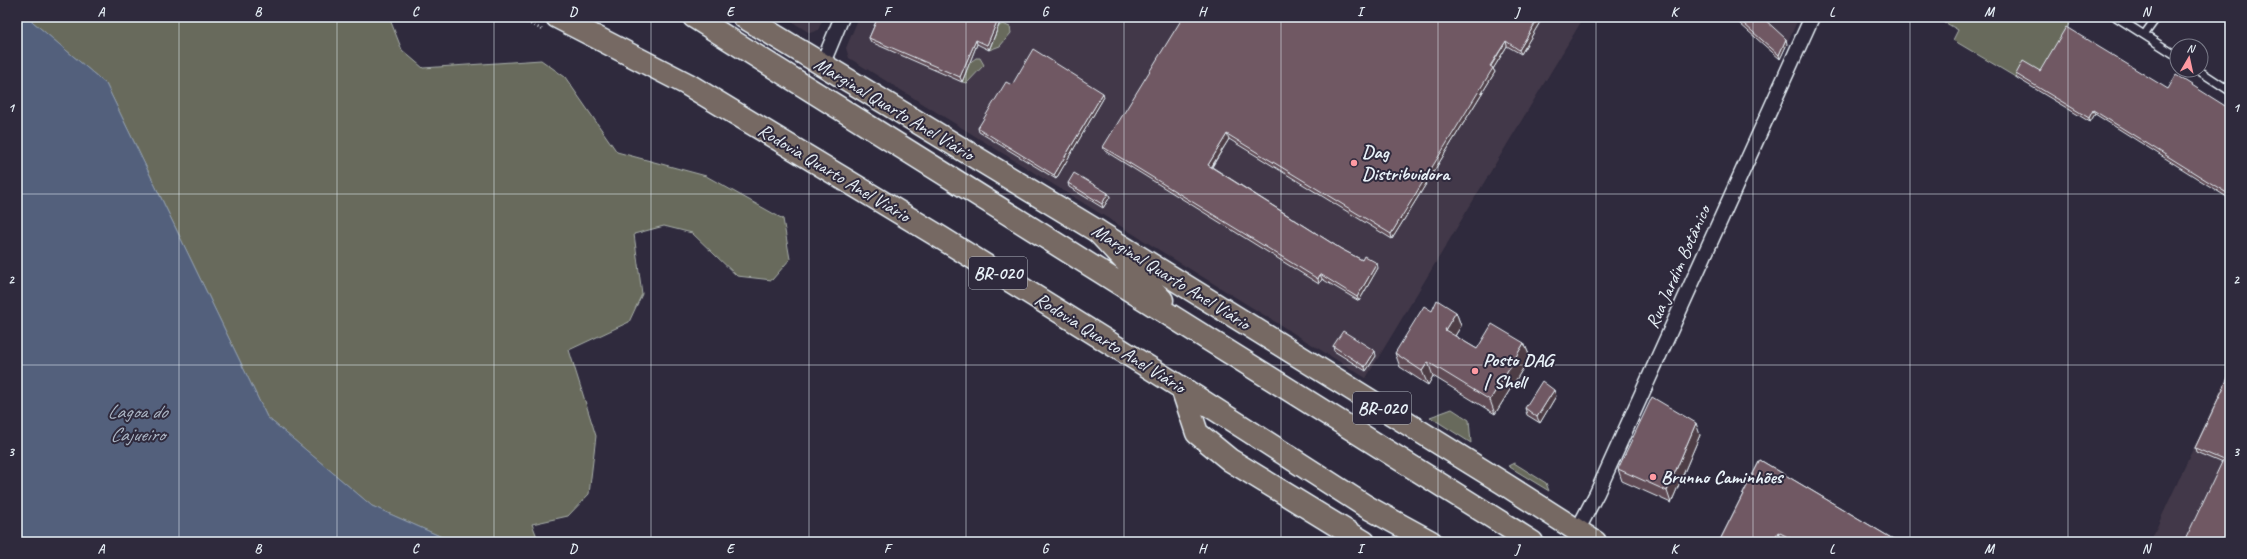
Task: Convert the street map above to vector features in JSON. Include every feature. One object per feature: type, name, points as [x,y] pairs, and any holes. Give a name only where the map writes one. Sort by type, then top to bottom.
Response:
[{"type":"main road","name":"Rodovia Quarto Anel Viário","points":[[557,17],[687,84],[936,234],[1367,506],[1431,542]]},
{"type":"main road","name":"BR-020","points":[[694,17],[1532,542]]},
{"type":"main road","name":"Marginal Quarto Anel Viário","points":[[744,17],[1097,231],[1503,483],[1595,542]]},
{"type":"main road","points":[[1097,231],[1139,277],[1192,329]]},
{"type":"main road","points":[[1182,388],[1197,433],[1230,460],[1364,542]]},
{"type":"street","points":[[822,65],[842,17]]},
{"type":"street","name":"Rua Jardim Botânico","points":[[1577,530],[1597,492],[1812,17]]},
{"type":"lane","points":[[2116,17],[2169,51]]},
{"type":"lane","points":[[2144,35],[2156,17]]},
{"type":"lane","points":[[2209,77],[2230,91]]},
{"type":"shaded area","points":[[784,17],[824,17],[818,30],[810,33]]},
{"type":"shaded area","points":[[859,17],[1584,17],[1366,378],[849,58],[846,48]]},
{"type":"shaded area","points":[[1732,17],[1799,17],[1780,59]]},
{"type":"shaded area","points":[[2230,370],[2230,542],[2150,542],[2193,449]]},
{"type":"green space","points":[[27,17],[389,17],[402,50],[423,68],[541,60],[565,77],[617,152],[706,176],[783,219],[790,259],[772,280],[737,276],[692,233],[664,226],[634,234],[642,294],[629,322],[569,350],[596,436],[589,494],[568,516],[532,524],[539,542],[453,542],[372,506],[267,417],[106,84]]},
{"type":"green space","points":[[1942,17],[2072,17],[2059,46],[2042,75],[2017,78],[1953,40],[1958,30],[1941,20]]},
{"type":"green space","points":[[1003,24],[1010,27],[1011,33],[1000,46],[989,50],[999,26]]},
{"type":"green space","points":[[976,58],[980,58],[984,65],[967,83],[962,82],[969,63]]},
{"type":"green space","points":[[1452,409],[1469,420],[1471,443],[1430,417]]},
{"type":"green space","points":[[1514,463],[1546,483],[1549,491],[1508,466]]},
{"type":"water","name":"Lagoa do Cajueiro","points":[[17,17],[27,17],[106,84],[267,417],[372,506],[453,542],[17,542]]},
{"type":"building","points":[[878,17],[999,17],[987,45],[976,40],[960,77],[869,38]]},
{"type":"building","name":"Dag Distribuidora","points":[[1183,17],[1539,17],[1519,50],[1506,41],[1490,66],[1493,68],[1391,234],[1227,134],[1208,165],[1341,249],[1362,260],[1364,256],[1377,263],[1357,297],[1320,274],[1318,279],[1103,147]]},
{"type":"building","points":[[1736,17],[1762,17],[1786,39],[1779,55]]},
{"type":"building","points":[[2066,27],[2168,89],[2174,78],[2181,78],[2230,109],[2230,195],[2093,110],[2089,118],[2016,74],[2023,61],[2040,71]]},
{"type":"building","points":[[1033,49],[1103,93],[1054,175],[978,128],[1006,82],[1012,85]]},
{"type":"building","points":[[1074,173],[1108,193],[1102,204],[1068,183]]},
{"type":"building","points":[[1437,300],[1456,312],[1445,330],[1477,349],[1492,324],[1524,343],[1490,400],[1428,362],[1422,371],[1395,353],[1424,306],[1432,311]]},
{"type":"building","points":[[1343,331],[1375,351],[1365,367],[1333,346]]},
{"type":"building","points":[[2230,374],[2230,542],[2184,542],[2223,460],[2195,448]]},
{"type":"building","points":[[1542,381],[1554,390],[1537,417],[1525,408]]},
{"type":"building","points":[[1652,397],[1696,423],[1667,491],[1618,469]]},
{"type":"building","points":[[1760,460],[1898,542],[1798,542],[1778,532],[1773,542],[1719,542]]},
{"type":"place","name":"Dag Distribuidora","points":[[1354,163]]},
{"type":"place","name":"Posto DAG | Shell","points":[[1475,371]]},
{"type":"place","name":"Brunno Caminhões","points":[[1653,477]]}]
